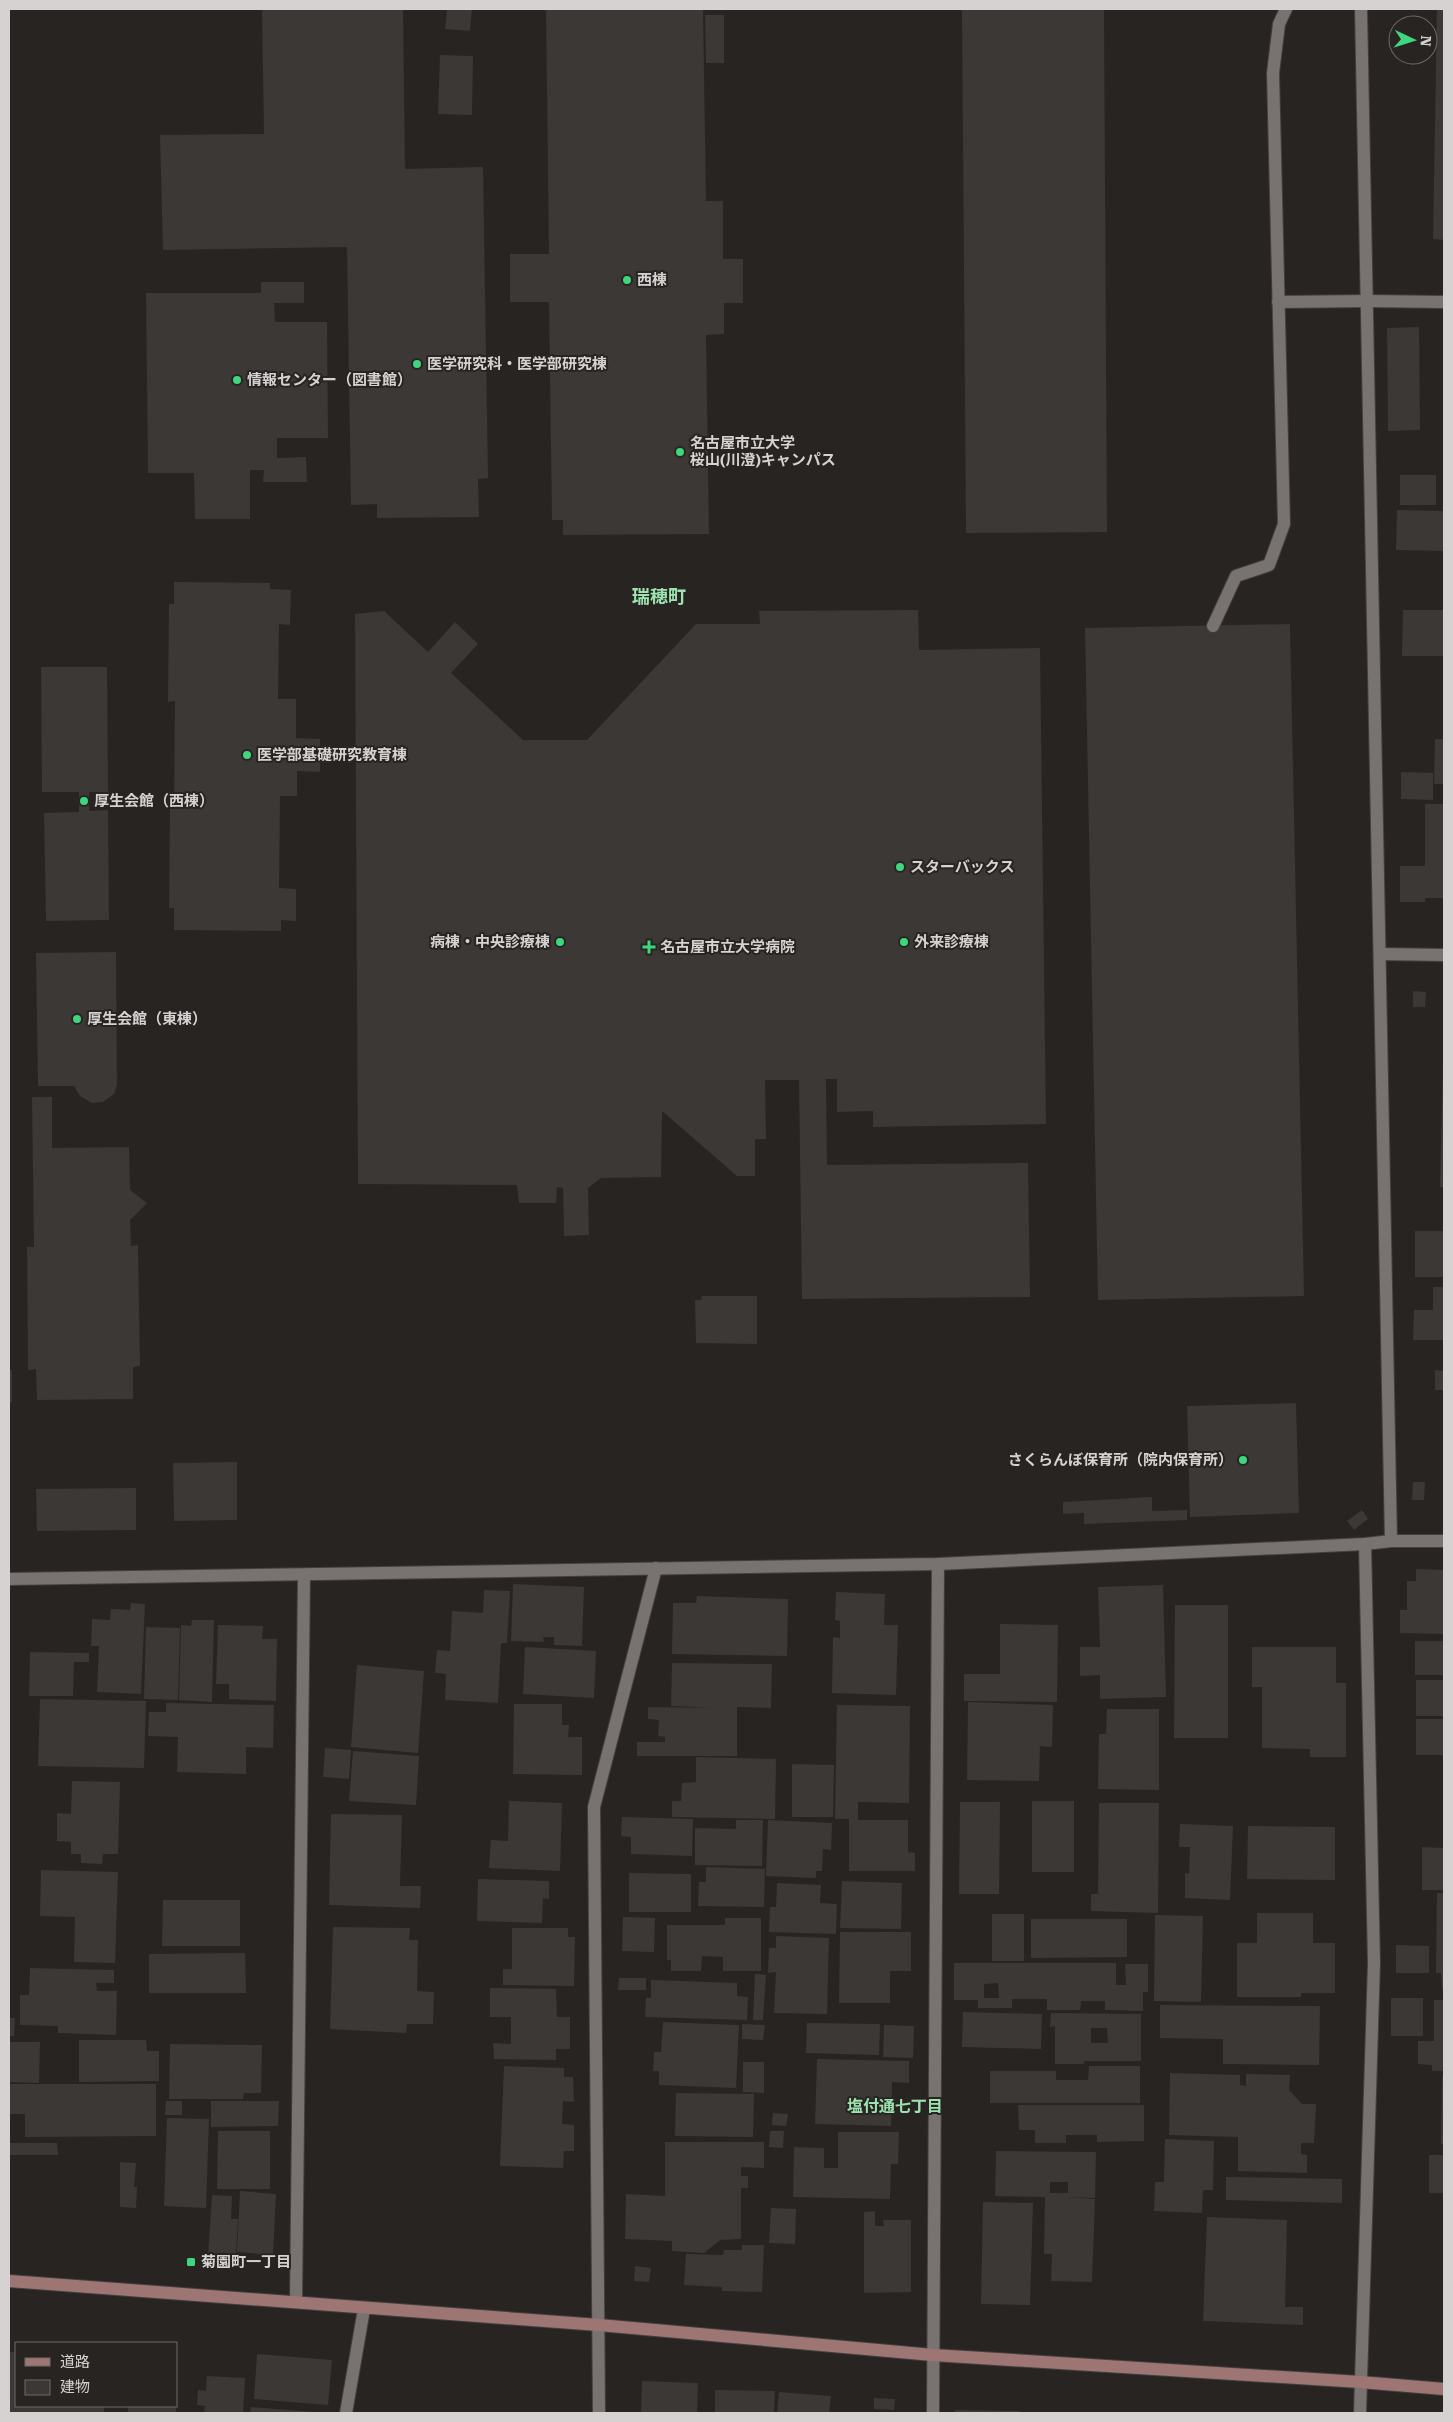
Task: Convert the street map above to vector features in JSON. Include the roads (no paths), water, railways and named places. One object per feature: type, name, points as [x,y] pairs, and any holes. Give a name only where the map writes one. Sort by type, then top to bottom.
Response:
[{"type":"street","points":[[1213,626],[1236,576],[1269,565],[1284,524],[1273,74],[1279,24],[1286,9]]},
{"type":"street","points":[[1360,9],[1368,301],[1391,1540]]},
{"type":"street","points":[[1278,302],[1444,302]]},
{"type":"street","points":[[1380,954],[1444,955]]},
{"type":"street","points":[[9,1579],[938,1564],[1365,1544],[1391,1540],[1444,1541]]},
{"type":"street","points":[[1360,2413],[1374,1963],[1365,1544]]},
{"type":"street","points":[[933,2413],[938,1564]]},
{"type":"street","points":[[599,2413],[594,1807],[656,1568]]},
{"type":"street","points":[[296,2302],[304,1575]]},
{"type":"street","points":[[9,2281],[296,2302],[364,2309],[599,2324],[933,2355],[1444,2389]]},
{"type":"street","points":[[346,2413],[364,2309]]},
{"type":"place","name":"西棟","points":[[627,280]]},
{"type":"place","name":"医学研究科・医学部研究棟","points":[[417,364]]},
{"type":"place","name":"情報センター（図書館）","points":[[237,380]]},
{"type":"place","name":"名古屋市立大学 桜山(川澄)キャンパス","points":[[680,452]]},
{"type":"place","name":"医学部基礎研究教育棟","points":[[247,755]]},
{"type":"place","name":"厚生会館（西棟）","points":[[84,801]]},
{"type":"place","name":"スターバックス","points":[[900,867]]},
{"type":"place","name":"病棟・中央診療棟","points":[[560,942]]},
{"type":"place","name":"外来診療棟","points":[[904,942]]},
{"type":"place","name":"名古屋市立大学病院","points":[[649,947]]},
{"type":"place","name":"厚生会館（東棟）","points":[[77,1019]]},
{"type":"place","name":"さくらんぼ保育所（院内保育所）","points":[[1243,1460]]},
{"type":"place","name":"菊園町一丁目","points":[[191,2262]]},
{"type":"district","name":"瑞穂町","points":[[659,597]]},
{"type":"district","name":"塩付通七丁目","points":[[895,2106]]}]
